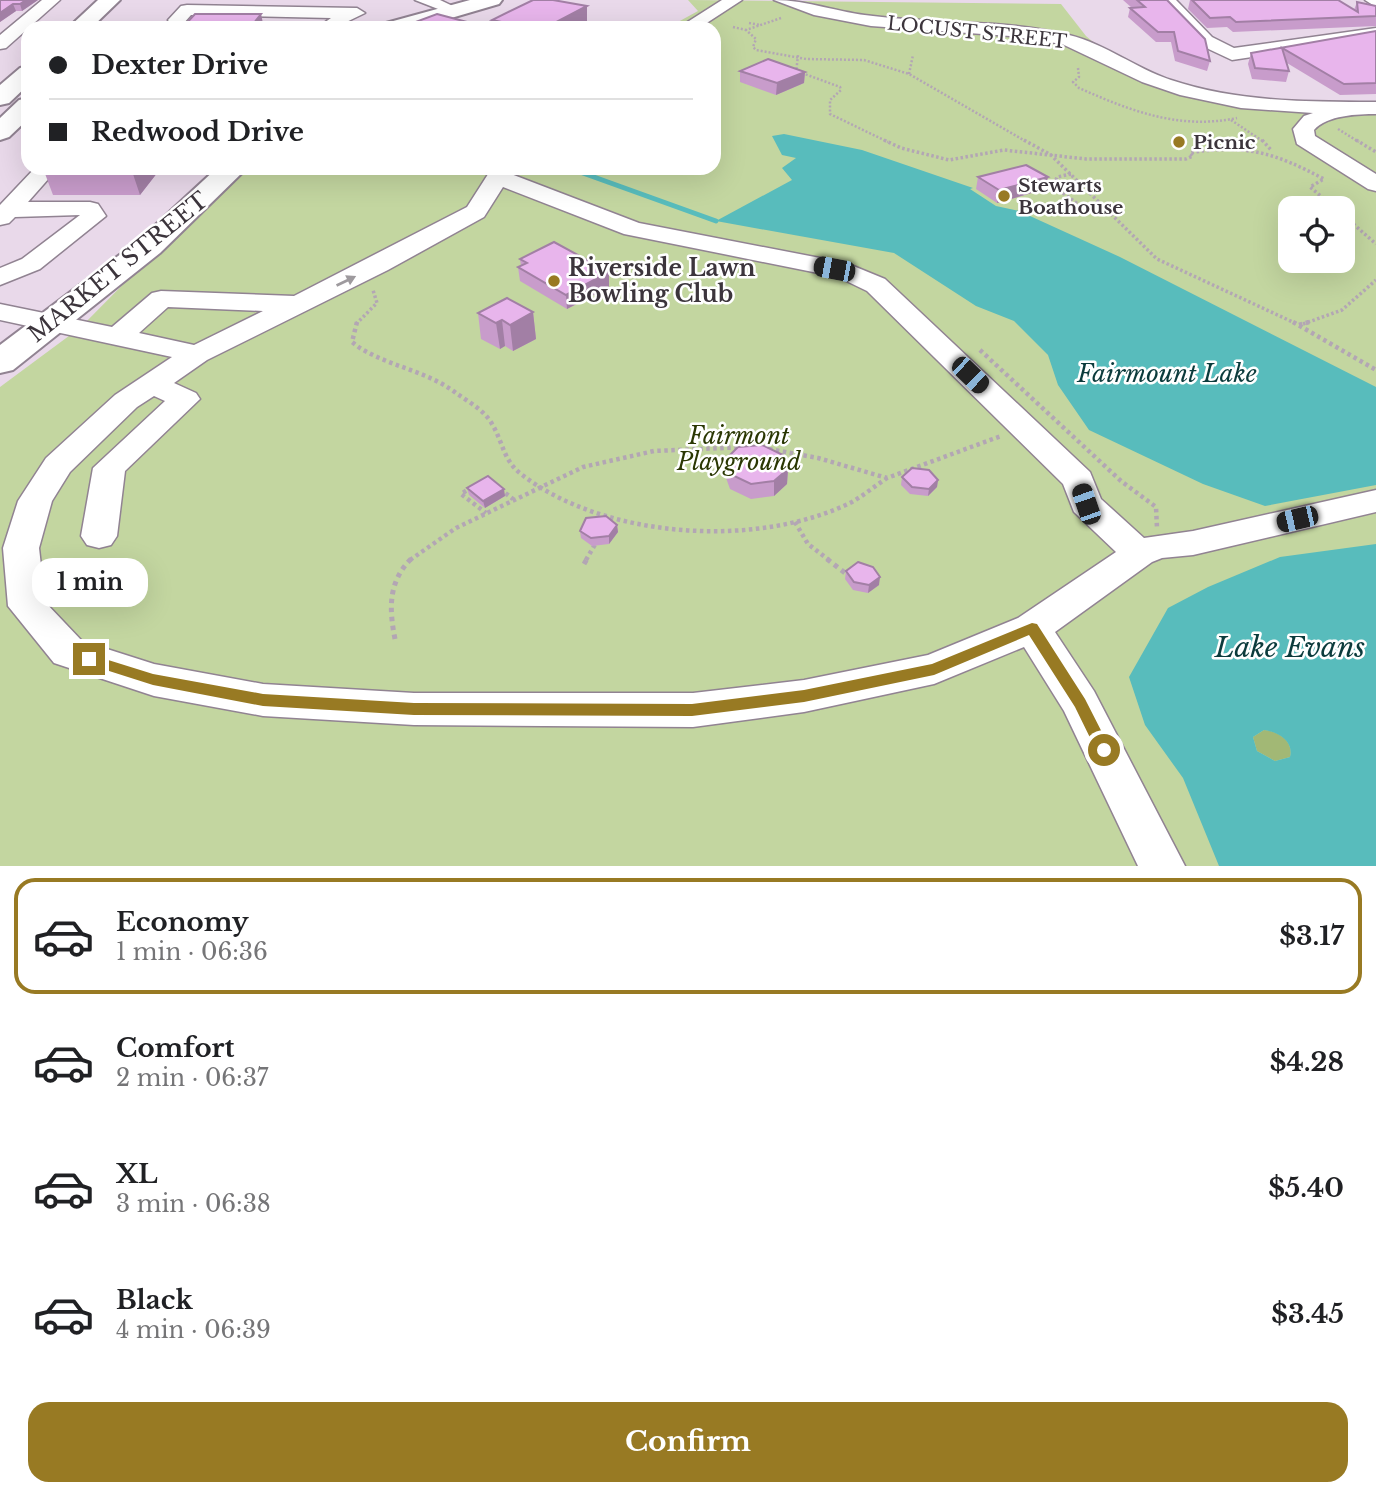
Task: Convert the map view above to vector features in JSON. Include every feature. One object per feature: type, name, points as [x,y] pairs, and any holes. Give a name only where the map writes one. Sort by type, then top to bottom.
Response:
[{"type":"main road","points":[[389,21],[442,3],[492,0]]},
{"type":"main road","points":[[89,21],[115,3]]},
{"type":"main road","points":[[109,21],[115,3]]},
{"type":"main road","points":[[407,21],[442,3]]},
{"type":"main road","points":[[0,98],[21,79]]},
{"type":"main road","points":[[2,136],[21,113]]},
{"type":"main road","name":"MARKET STREET","points":[[0,362],[20,321],[123,242],[198,175]]},
{"type":"main road","name":"MARKET STREET","points":[[20,321],[149,247],[226,175]]},
{"type":"street","points":[[27,21],[52,0]]},
{"type":"street","points":[[698,21],[733,0]]},
{"type":"street","points":[[1167,0],[1206,41],[1232,54],[1376,33]]},
{"type":"street","points":[[176,21],[187,10],[257,5],[357,13],[338,21]]},
{"type":"street","name":"LOCUST STREET","points":[[782,9],[817,5],[843,17],[911,16],[1064,38],[1087,45],[1158,82],[1249,104],[1294,109],[1366,108]]},
{"type":"street","points":[[0,44],[21,26]]},
{"type":"street","points":[[1249,104],[1308,130],[1376,184]]},
{"type":"street","points":[[1308,130],[1366,108]]},
{"type":"street","points":[[4,215],[41,175]]},
{"type":"street","points":[[500,175],[477,212],[197,354],[126,401],[58,466],[35,501],[21,548],[27,606],[68,652],[153,680],[273,701],[414,709],[692,710],[804,696],[934,669],[1032,628],[1149,550],[1376,501]]},
{"type":"street","points":[[506,175],[633,229],[846,271],[876,285],[1077,480],[1107,499],[1149,550]]},
{"type":"street","points":[[0,277],[31,264],[94,216],[90,209],[84,208],[4,215]]},
{"type":"street","points":[[119,336],[161,299],[298,304]]},
{"type":"street","points":[[20,321],[119,336],[197,354]]},
{"type":"street","points":[[99,536],[109,468],[186,399],[152,384]]},
{"type":"street","points":[[1032,628],[1080,703],[1162,866]]},
{"type":"path","points":[[746,30],[761,25],[782,9]]},
{"type":"path","points":[[749,23],[761,25]]},
{"type":"path","points":[[733,27],[746,30],[756,39],[753,47],[756,50],[798,56],[864,60],[909,74],[1051,155],[1084,184],[1093,199],[1157,259],[1299,325],[1376,370]]},
{"type":"path","points":[[909,74],[913,55]]},
{"type":"path","points":[[798,56],[798,72]]},
{"type":"path","points":[[1078,68],[1079,77],[1073,82],[1079,88],[1139,115],[1201,126],[1230,120],[1272,148],[1272,151]]},
{"type":"path","points":[[802,80],[789,76],[798,72],[840,87],[841,90],[830,100],[830,114],[901,148],[949,160],[1004,150],[1096,159],[1186,159],[1193,156],[1190,153],[1227,146],[1272,151],[1324,179],[1310,187],[1321,196]]},
{"type":"path","points":[[1308,130],[1331,125],[1376,152]]},
{"type":"path","points":[[1072,174],[1046,178],[1079,205],[1076,206]]},
{"type":"path","points":[[1054,186],[1057,177]]},
{"type":"path","points":[[1355,226],[1376,243]]},
{"type":"path","points":[[1299,325],[1343,312],[1363,296],[1376,280]]},
{"type":"path","points":[[373,290],[377,303],[356,323],[352,342],[362,352],[432,377],[492,418],[511,465],[538,486],[585,509],[616,518],[681,531],[738,531],[795,522],[850,503],[887,478],[993,438],[1026,430]]},
{"type":"path","points":[[395,639],[388,605],[400,573],[425,547],[486,513],[538,486],[599,462],[681,448],[752,447]]},
{"type":"path","points":[[765,449],[818,458],[887,478]]},
{"type":"path","points":[[478,484],[461,494],[486,513]]},
{"type":"path","points":[[496,486],[513,499]]},
{"type":"path","points":[[608,526],[616,518]]},
{"type":"path","points":[[795,522],[808,544],[845,573]]},
{"type":"path","points":[[584,564],[600,533]]},
{"type":"green space","name":"Fairmont Playground","points":[[688,0],[1061,4],[1086,36],[1106,53],[1159,77],[1231,100],[1376,110],[1376,866],[0,866],[0,387],[81,327],[231,175],[721,175],[721,21],[680,21],[698,11]]},
{"type":"shaded area","points":[[1264,730],[1275,732],[1284,738],[1290,746],[1290,757],[1275,761],[1257,751],[1253,737]]},
{"type":"water","name":"Fairmount Lake","points":[[784,134],[862,150],[973,188],[970,189],[996,206],[1019,211],[1120,257],[1376,387],[1376,485],[1265,506],[1203,484],[1089,430],[1058,385],[1048,355],[1014,321],[976,306],[894,253],[716,221],[792,180],[782,168],[796,158],[782,155],[772,136]]},
{"type":"water","name":"Lake Evans","points":[[1376,544],[1376,866],[1219,866],[1183,778],[1145,725],[1129,677],[1168,608],[1208,587],[1280,557]],"holes":[[[1264,730],[1287,742],[1290,746],[1290,757],[1275,761],[1257,751],[1253,737]]]},
{"type":"building","points":[[0,0],[26,0],[13,4],[0,13]]},
{"type":"building","points":[[533,0],[553,0],[587,6],[558,21],[492,20]]},
{"type":"building","points":[[1137,0],[1167,0],[1205,39],[1210,61],[1178,51],[1174,32],[1158,32],[1130,8],[1145,7]]},
{"type":"building","points":[[1192,0],[1338,0],[1358,12],[1357,2],[1376,6],[1376,16],[1236,22],[1230,17],[1210,18]]},
{"type":"building","points":[[195,14],[261,14],[256,21],[188,21]]},
{"type":"building","points":[[437,14],[463,21],[418,21]]},
{"type":"building","points":[[1376,31],[1376,83],[1344,84],[1282,48],[1289,71],[1255,68],[1251,53]]},
{"type":"building","points":[[768,59],[805,72],[777,83],[740,71]]},
{"type":"building","points":[[1026,165],[1048,177],[999,190],[978,177]]},
{"type":"building","points":[[554,242],[609,272],[566,295],[518,267],[527,263],[520,259]]},
{"type":"building","points":[[507,298],[533,312],[510,325],[502,320],[496,323],[478,313]]},
{"type":"building","points":[[762,445],[783,455],[788,469],[774,481],[751,484],[730,474],[725,460],[738,447]]},
{"type":"building","points":[[912,468],[929,470],[938,480],[929,489],[912,487],[902,477]]},
{"type":"building","points":[[488,476],[504,489],[483,501],[467,488]]},
{"type":"building","points":[[606,516],[617,525],[609,536],[591,538],[580,531],[586,518]]},
{"type":"building","points":[[858,562],[873,567],[880,577],[869,585],[854,582],[846,571]]},
{"type":"waterway","points":[[588,175],[716,221]]},
{"type":"place","name":"Picnic","points":[[1179,142]]},
{"type":"place","name":"Stewarts Boathouse","points":[[1004,196]]},
{"type":"place","name":"Riverside Lawn Bowling Club","points":[[554,281]]},
{"type":"route","points":[[89,659],[153,680],[263,700],[414,709],[692,710],[804,696],[934,669],[1032,628],[1080,703],[1104,750]]}]
